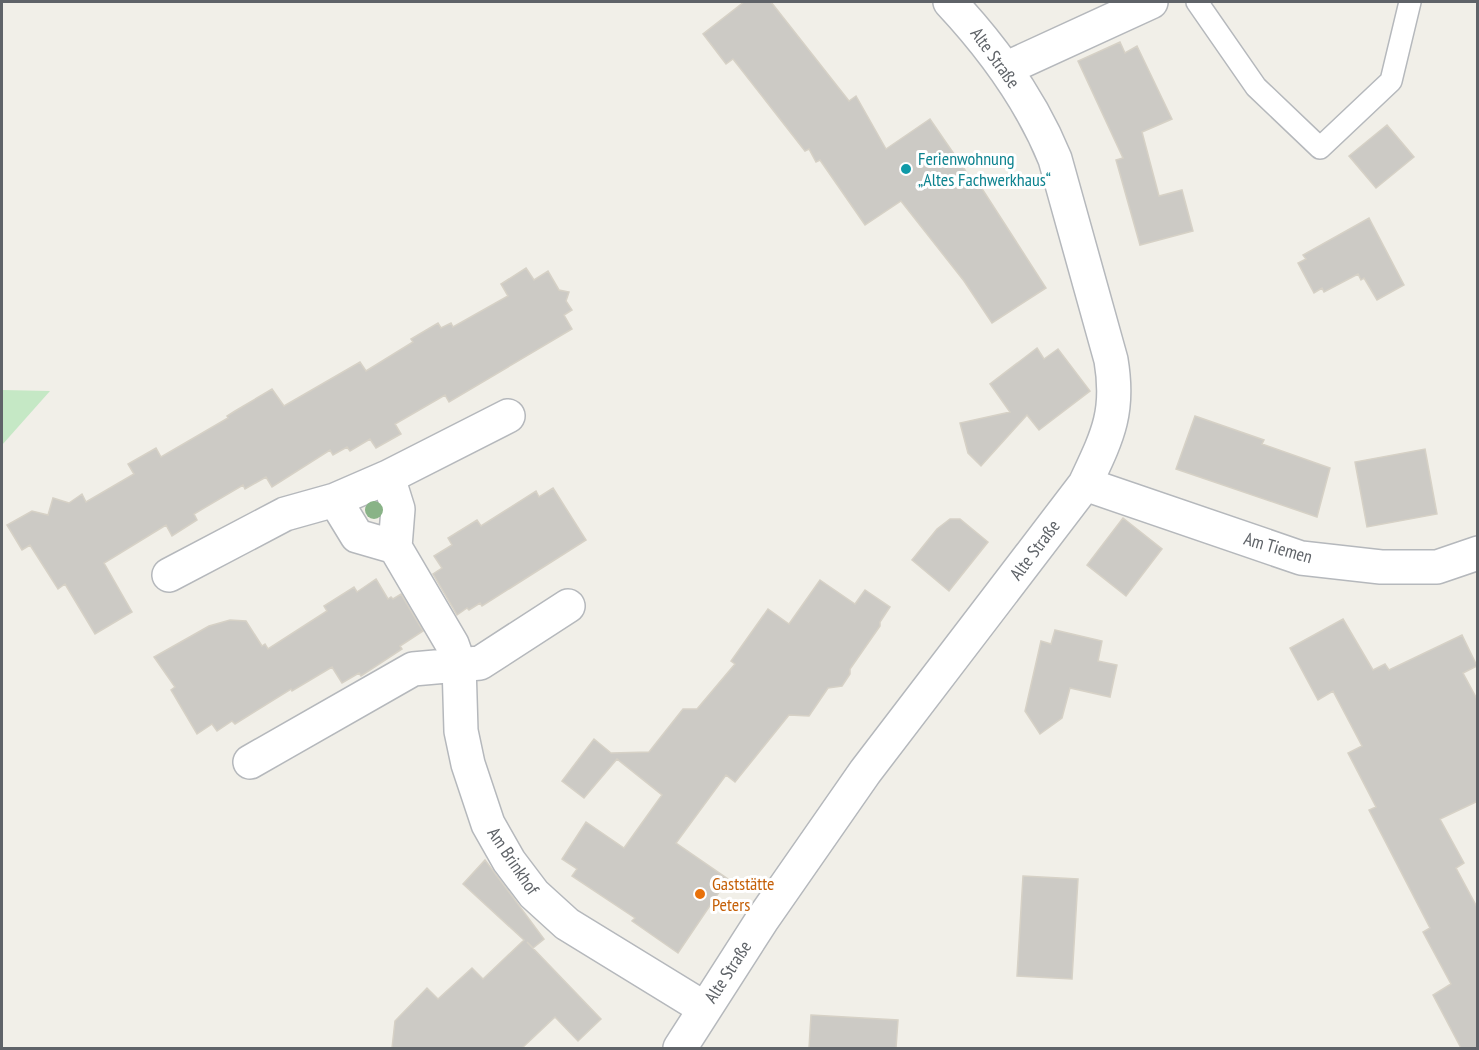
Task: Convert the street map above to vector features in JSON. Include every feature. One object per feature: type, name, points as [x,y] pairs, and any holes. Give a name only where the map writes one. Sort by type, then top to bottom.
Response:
[{"type":"street","name":"Alte Straße","points":[[680,1048],[802,861],[859,781],[1085,483],[1107,439],[1113,413],[1115,385],[1111,360],[1055,159],[1045,135],[1005,69],[977,31],[950,2]]},
{"type":"street","points":[[1005,69],[1151,2]]},
{"type":"street","points":[[169,575],[285,514],[335,500],[388,477],[508,416]]},
{"type":"street","points":[[335,500],[357,536],[395,547],[398,509],[388,477]]},
{"type":"street","name":"Am Tiemen","points":[[1085,483],[1300,558],[1381,567],[1437,567],[1478,553]]},
{"type":"street","name":"Am Brinkhof","points":[[395,547],[452,644],[459,664],[461,731],[468,764],[488,824],[509,861],[534,894],[567,924],[704,1008]]},
{"type":"street","points":[[250,762],[413,669],[480,663],[568,606]]},
{"type":"lane","points":[[1197,2],[1256,87],[1320,148],[1391,81],[1410,2]]},
{"type":"green space","points":[[2,390],[50,391],[2,445]]},
{"type":"building","points":[[744,2],[771,2],[849,101],[856,96],[886,149],[930,119],[978,189],[981,187],[1046,288],[992,323],[964,281],[901,201],[865,225],[820,160],[816,162],[809,149],[805,151],[733,59],[726,64],[703,34]]},
{"type":"building","points":[[1120,42],[1125,53],[1137,46],[1172,119],[1142,132],[1159,196],[1182,190],[1193,231],[1140,245],[1116,160],[1123,158],[1078,61]]},
{"type":"building","points":[[1387,125],[1414,157],[1376,188],[1349,156]]},
{"type":"building","points":[[1369,218],[1404,285],[1377,300],[1364,278],[1361,280],[1358,274],[1324,292],[1322,288],[1314,293],[1298,263],[1306,259],[1303,255]]},
{"type":"building","points":[[526,268],[534,280],[548,271],[559,290],[569,292],[566,301],[572,310],[564,315],[572,329],[449,402],[445,395],[395,424],[401,434],[376,448],[370,439],[350,451],[347,447],[333,455],[330,450],[272,487],[266,477],[245,489],[243,485],[194,514],[197,520],[172,536],[166,525],[104,563],[132,612],[95,634],[65,584],[58,589],[30,545],[22,550],[7,525],[32,511],[48,515],[53,498],[69,503],[82,494],[86,502],[134,474],[128,464],[156,448],[161,457],[272,389],[284,406],[360,362],[366,371],[413,342],[411,339],[438,323],[441,328],[451,323],[453,327],[508,296],[501,284]]},
{"type":"building","points":[[1037,348],[1044,359],[1058,349],[1090,391],[1039,430],[1027,415],[981,466],[968,453],[960,423],[1010,412],[990,384]]},
{"type":"building","points":[[1195,416],[1264,440],[1262,444],[1330,468],[1317,517],[1176,469]]},
{"type":"building","points":[[1425,449],[1437,514],[1367,527],[1355,462]]},
{"type":"building","points":[[553,488],[586,540],[482,606],[480,603],[457,615],[433,574],[442,568],[434,556],[452,545],[448,538],[477,520],[481,526],[536,491],[539,497]]},
{"type":"building","points":[[1123,518],[1162,549],[1126,596],[1087,565]]},
{"type":"building","points":[[950,519],[960,519],[988,542],[949,591],[912,560],[937,529]]},
{"type":"building","points":[[376,579],[388,599],[401,594],[423,631],[400,646],[402,649],[361,676],[359,673],[342,683],[332,667],[292,691],[291,689],[235,724],[232,721],[217,731],[212,724],[197,734],[171,690],[175,687],[154,657],[209,626],[230,620],[246,621],[262,646],[265,644],[268,649],[327,611],[324,606],[354,587],[357,592]]},
{"type":"building","points":[[820,580],[855,604],[865,590],[890,607],[880,622],[880,626],[850,669],[850,674],[842,686],[828,688],[809,716],[789,715],[735,782],[726,775],[676,843],[728,879],[678,953],[632,921],[635,918],[572,876],[577,869],[562,859],[586,822],[624,848],[662,795],[617,759],[584,798],[562,781],[594,739],[611,753],[649,752],[683,709],[697,709],[735,664],[731,661],[768,609],[789,624]]},
{"type":"building","points":[[1343,619],[1373,670],[1385,664],[1389,670],[1462,635],[1477,666],[1463,673],[1478,701],[1478,801],[1440,819],[1464,863],[1456,868],[1478,909],[1478,1048],[1461,1048],[1433,995],[1451,984],[1423,932],[1430,928],[1369,810],[1376,807],[1348,753],[1362,746],[1333,691],[1318,700],[1290,648]]},
{"type":"building","points":[[1055,630],[1102,641],[1098,661],[1117,665],[1110,697],[1070,688],[1062,718],[1040,734],[1025,711],[1041,641],[1051,644]]},
{"type":"building","points":[[485,860],[544,939],[533,948],[527,942],[601,1019],[578,1041],[555,1017],[522,1048],[392,1048],[395,1021],[427,988],[438,999],[472,968],[483,979],[524,940],[463,884]]},
{"type":"building","points":[[1023,876],[1078,879],[1072,979],[1017,976]]},
{"type":"building","points":[[811,1015],[898,1020],[896,1048],[809,1048]]},
{"type":"place","name":"Ferienwohnung „Altes Fachwerkhaus“","points":[[906,169]]},
{"type":"place","name":"Gaststätte Peters","points":[[700,894]]}]
